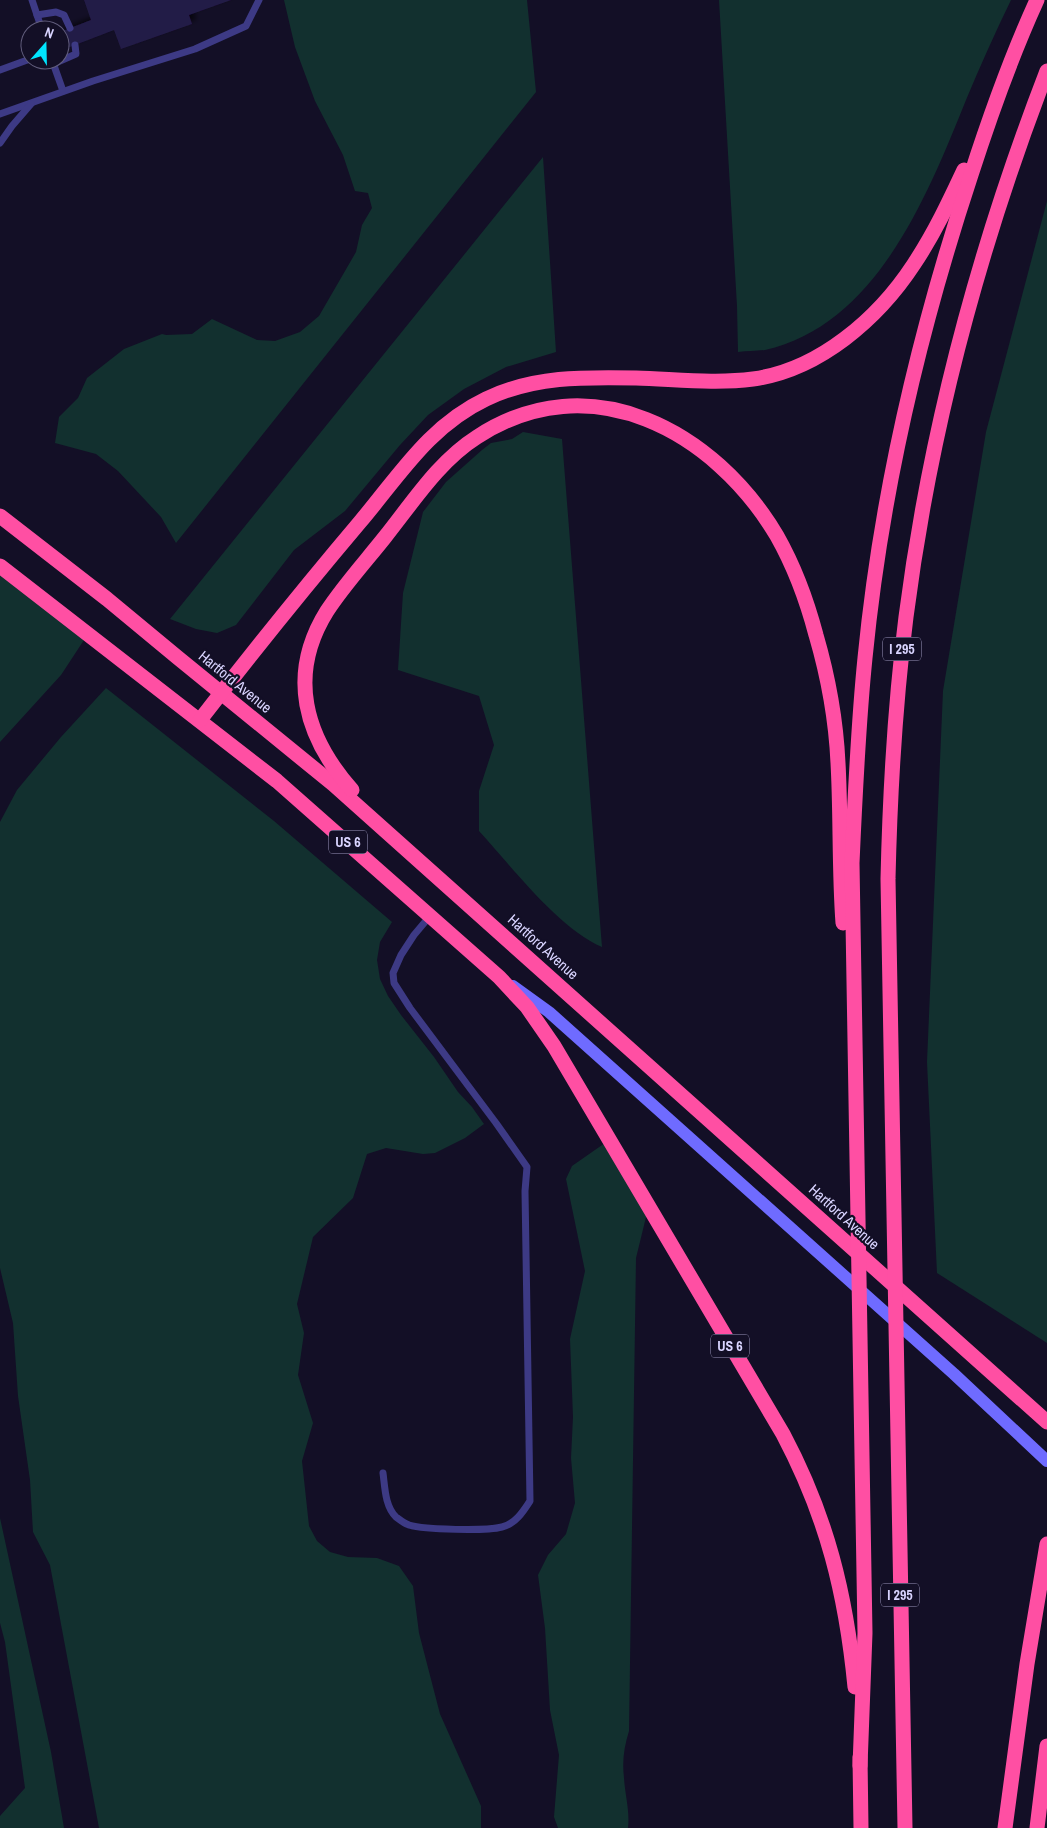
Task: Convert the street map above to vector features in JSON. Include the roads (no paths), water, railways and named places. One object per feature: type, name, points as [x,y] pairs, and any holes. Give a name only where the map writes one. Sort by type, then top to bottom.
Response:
[{"type":"highway","points":[[860,1766],[865,1633],[852,915],[854,812],[865,657],[878,556],[903,421],[928,318],[944,258],[993,110],[1037,0]]},
{"type":"highway","name":"I 295","points":[[905,1828],[888,879],[889,824],[896,720],[907,609],[931,462],[967,311],[997,210],[1047,71]]},
{"type":"highway","points":[[200,720],[421,446],[446,424],[472,406],[514,387],[558,378],[737,380],[766,377],[809,362],[849,335],[883,303],[917,259],[942,215],[993,110]]},
{"type":"highway","points":[[392,836],[335,770],[320,746],[310,721],[306,694],[307,666],[314,638],[327,612],[443,465],[463,447],[486,431],[524,414],[549,408],[574,406],[614,409],[641,416],[659,424],[689,440],[711,458],[736,481],[762,514],[788,557],[799,582],[816,634],[830,697],[836,738],[841,898],[854,1043]]},
{"type":"highway","name":"Hartford Avenue","points":[[0,516],[107,598],[314,768],[1047,1422]]},
{"type":"highway","name":"US 6","points":[[0,566],[200,720],[302,802],[522,1000],[554,1046],[783,1434],[805,1478],[824,1525],[844,1599],[855,1680],[860,1766],[861,1828]]},
{"type":"highway","points":[[1005,1828],[1026,1664],[1047,1544]]},
{"type":"highway","points":[[1037,1828],[1047,1746]]},
{"type":"main road","points":[[490,970],[557,1018],[932,1354],[1047,1461]]},
{"type":"lane","points":[[32,0],[38,20]]},
{"type":"lane","points":[[0,114],[63,91],[195,49],[246,26],[258,0]]},
{"type":"lane","points":[[37,16],[56,12],[64,15],[66,20]]},
{"type":"lane","points":[[70,56],[76,54],[75,45]]},
{"type":"lane","points":[[0,70],[20,63]]},
{"type":"lane","points":[[55,70],[63,91]]},
{"type":"lane","points":[[0,143],[31,104]]},
{"type":"lane","points":[[383,1474],[386,1498],[391,1511],[397,1518],[407,1524],[420,1528],[469,1529],[502,1527],[512,1522],[523,1512],[530,1501],[525,1191],[527,1167],[410,1008],[394,983],[393,973],[401,954],[430,916]]}]
